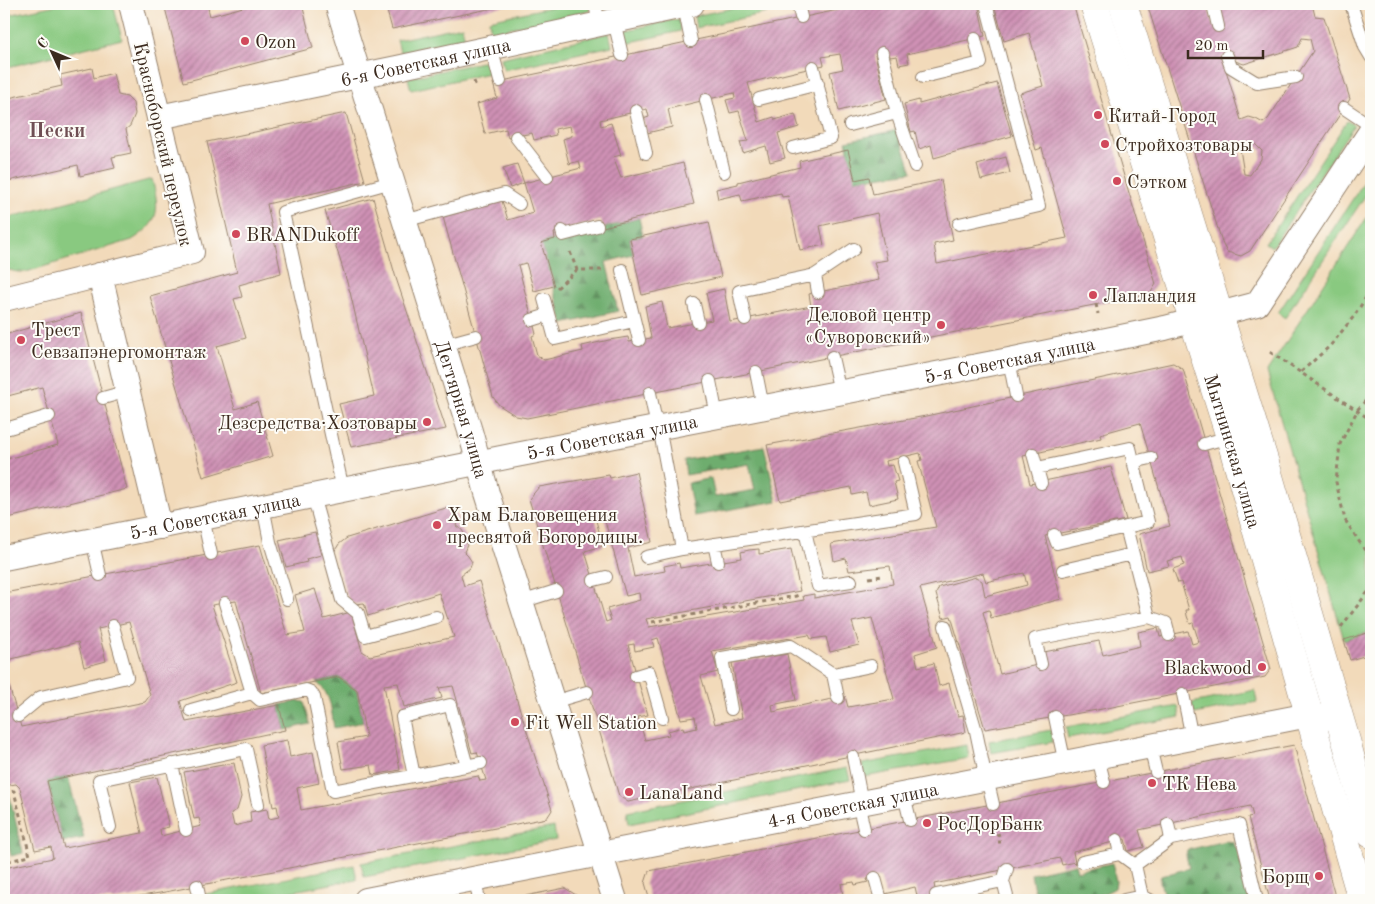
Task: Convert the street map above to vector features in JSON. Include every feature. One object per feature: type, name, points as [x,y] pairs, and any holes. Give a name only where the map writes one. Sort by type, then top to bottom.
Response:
[{"type":"street","name":"Красноборский переулок","points":[[4,299],[192,252],[131,4]]},
{"type":"street","name":"Дегтярная улица","points":[[337,4],[615,900]]},
{"type":"street","name":"Мытнинская улица","points":[[1094,4],[1230,437],[1309,715],[1359,820]]},
{"type":"street","name":"Мытнинская улица","points":[[1123,4],[1220,315],[1230,437],[1340,721],[1359,820],[1362,900]]},
{"type":"street","name":"6-я Советская улица","points":[[159,116],[359,76],[491,47],[603,16],[688,5]]},
{"type":"street","name":"5-я Советская улица","points":[[4,558],[658,427],[1009,360],[1194,321],[1257,304],[1371,131]]},
{"type":"street","points":[[100,275],[160,527]]},
{"type":"street","name":"4-я Советская улица","points":[[381,899],[477,890],[600,853],[1309,715],[1340,721]]},
{"type":"lane","points":[[798,4],[801,17]]},
{"type":"lane","points":[[959,224],[1039,206],[986,4]]},
{"type":"lane","points":[[1218,4],[1214,9],[1218,26]]},
{"type":"lane","points":[[1352,4],[1365,48],[1371,57]]},
{"type":"lane","points":[[688,5],[691,40]]},
{"type":"lane","points":[[603,16],[622,55]]},
{"type":"lane","points":[[924,77],[982,63],[975,39]]},
{"type":"lane","points":[[491,47],[500,81]]},
{"type":"lane","points":[[882,53],[915,166]]},
{"type":"lane","points":[[1227,56],[1231,67],[1257,83],[1296,76]]},
{"type":"lane","points":[[793,148],[831,138],[813,67]]},
{"type":"lane","points":[[760,99],[818,84]]},
{"type":"lane","points":[[706,100],[724,172]]},
{"type":"lane","points":[[1344,108],[1371,126]]},
{"type":"lane","points":[[636,111],[646,153]]},
{"type":"lane","points":[[850,125],[898,113]]},
{"type":"lane","points":[[516,137],[547,177]]},
{"type":"lane","points":[[344,490],[283,212],[392,182]]},
{"type":"lane","points":[[404,221],[504,194],[519,204]]},
{"type":"lane","points":[[562,231],[564,235],[597,226]]},
{"type":"lane","points":[[745,319],[739,291],[815,274],[854,249]]},
{"type":"lane","points":[[622,270],[639,340]]},
{"type":"lane","points":[[815,274],[818,292]]},
{"type":"lane","points":[[544,299],[555,339],[634,321]]},
{"type":"lane","points":[[694,304],[698,322]]},
{"type":"lane","points":[[532,320],[548,315]]},
{"type":"lane","points":[[443,345],[476,336]]},
{"type":"lane","points":[[832,357],[840,392]]},
{"type":"lane","points":[[1009,360],[1016,396]]},
{"type":"lane","points":[[756,372],[763,407]]},
{"type":"lane","points":[[710,381],[717,416]]},
{"type":"lane","points":[[103,398],[128,391]]},
{"type":"lane","points":[[650,393],[682,549]]},
{"type":"lane","points":[[9,428],[50,416]]},
{"type":"lane","points":[[1037,468],[1130,448],[1148,522],[1056,543],[1054,534]]},
{"type":"lane","points":[[1033,454],[1041,482]]},
{"type":"lane","points":[[1133,462],[1151,458]]},
{"type":"lane","points":[[646,557],[682,549],[916,514],[904,462]]},
{"type":"lane","points":[[313,496],[342,600],[358,613],[365,636],[436,617]]},
{"type":"lane","points":[[263,506],[270,542],[287,599]]},
{"type":"lane","points":[[203,518],[211,554]]},
{"type":"lane","points":[[1126,527],[1149,617]]},
{"type":"lane","points":[[806,531],[818,586],[851,581]]},
{"type":"lane","points":[[92,540],[100,575]]},
{"type":"lane","points":[[714,544],[718,562]]},
{"type":"lane","points":[[1063,570],[1133,554]]},
{"type":"lane","points":[[521,602],[556,591]]},
{"type":"lane","points":[[225,603],[252,692],[260,700],[306,690],[314,696],[333,791],[481,763]]},
{"type":"lane","points":[[1041,664],[1035,640],[1149,617],[1166,623],[1169,635]]},
{"type":"lane","points":[[18,716],[41,697],[127,677],[113,626]]},
{"type":"lane","points":[[945,626],[976,731],[993,804]]},
{"type":"lane","points":[[732,709],[722,658],[792,646],[833,674],[838,698]]},
{"type":"lane","points":[[833,674],[871,666]]},
{"type":"lane","points":[[636,676],[649,672],[662,718]]},
{"type":"lane","points":[[191,710],[252,692]]},
{"type":"lane","points":[[553,702],[587,692]]},
{"type":"lane","points":[[1183,694],[1192,738]]},
{"type":"lane","points":[[414,776],[402,717],[450,705],[467,766]]},
{"type":"lane","points":[[1055,717],[1065,764]]},
{"type":"lane","points":[[1150,747],[1156,772]]},
{"type":"lane","points":[[110,827],[99,780],[246,749],[258,804]]},
{"type":"lane","points":[[853,756],[864,829]]},
{"type":"lane","points":[[1098,757],[1104,782]]},
{"type":"lane","points":[[172,764],[186,830]]},
{"type":"lane","points":[[904,795],[910,820]]},
{"type":"lane","points":[[1168,824],[1171,839]]},
{"type":"lane","points":[[1135,865],[1171,839],[1239,825],[1257,900]]},
{"type":"lane","points":[[1117,840],[1120,854],[1135,865],[1146,898],[1124,900]]},
{"type":"lane","points":[[1082,862],[1120,854]]},
{"type":"lane","points":[[1008,869],[1003,881],[1008,900]]},
{"type":"lane","points":[[875,878],[880,900]]},
{"type":"lane","points":[[936,895],[1003,881]]},
{"type":"lane","points":[[197,886],[200,900]]},
{"type":"path","points":[[474,81],[476,87]]},
{"type":"path","points":[[544,299],[576,270],[622,270]]},
{"type":"path","points":[[1301,372],[1330,346],[1355,315],[1371,288]]},
{"type":"path","points":[[1096,304],[1098,314]]},
{"type":"path","points":[[1270,352],[1358,409],[1371,420]]},
{"type":"path","points":[[1371,395],[1358,409],[1340,444],[1336,482],[1345,520],[1371,557]]},
{"type":"path","points":[[652,622],[796,596],[818,586]]},
{"type":"path","points":[[1340,627],[1371,588]]},
{"type":"path","points":[[725,604],[726,609]]},
{"type":"path","points":[[4,793],[14,791],[30,856],[4,862]]},
{"type":"path","points":[[912,900],[918,899]]},
{"type":"green space","points":[[61,4],[113,4],[122,39],[4,68],[4,16]]},
{"type":"green space","points":[[565,4],[588,4],[590,11],[491,32],[489,20]]},
{"type":"green space","points":[[752,4],[789,4],[790,8],[696,28],[694,16]]},
{"type":"green space","points":[[678,19],[681,31],[626,43],[623,31]]},
{"type":"green space","points":[[462,26],[465,39],[400,52],[397,40]]},
{"type":"green space","points":[[609,33],[612,46],[504,70],[501,58]]},
{"type":"green space","points":[[486,61],[489,73],[411,90],[408,78]]},
{"type":"green space","points":[[1347,121],[1354,125],[1272,247],[1266,243]]},
{"type":"green space","points":[[898,130],[912,172],[855,180],[846,141]]},
{"type":"green space","points":[[1371,171],[1371,187],[1285,318],[1278,313]]},
{"type":"green space","points":[[152,179],[157,207],[156,214],[148,228],[132,240],[26,272],[4,269],[4,219]]},
{"type":"green space","points":[[1371,211],[1371,649],[1366,633],[1344,640],[1267,372]]},
{"type":"green space","points":[[639,218],[643,236],[630,239],[633,255],[606,262],[618,311],[563,324],[541,243],[555,239],[557,241]]},
{"type":"green space","points":[[764,446],[777,501],[694,516],[688,483],[711,478],[715,497],[755,490],[749,464],[686,475],[684,460]]},
{"type":"green space","points":[[339,677],[357,690],[363,722],[334,728],[327,696],[325,691],[316,682]]},
{"type":"green space","points":[[1255,690],[1257,702],[1194,714],[1192,703]]},
{"type":"green space","points":[[299,701],[304,702],[310,724],[285,730],[279,705]]},
{"type":"green space","points":[[1178,706],[1180,717],[1068,738],[1066,727]]},
{"type":"green space","points":[[1051,730],[1053,742],[991,753],[989,741]]},
{"type":"green space","points":[[967,745],[969,758],[864,777],[862,764]]},
{"type":"green space","points":[[847,768],[850,780],[629,824],[627,811]]},
{"type":"green space","points":[[68,777],[84,838],[63,842],[47,781]]},
{"type":"green space","points":[[10,797],[23,853],[11,856],[4,823],[4,799]]},
{"type":"green space","points":[[554,827],[556,840],[364,877],[361,863]]},
{"type":"green space","points":[[1225,841],[1233,842],[1237,849],[1251,900],[1165,900],[1160,881],[1161,876],[1189,868],[1186,855],[1187,850]]},
{"type":"green space","points":[[1112,863],[1116,881],[1115,888],[1099,895],[1061,900],[1043,900],[1034,890],[1031,874],[1075,864],[1077,871]]},
{"type":"green space","points":[[354,865],[357,879],[246,900],[207,900],[206,894]]},
{"type":"building","points":[[164,4],[207,4],[210,16],[247,6],[246,4],[302,4],[313,48],[184,82]]},
{"type":"building","points":[[385,4],[508,4],[508,5],[392,29]]},
{"type":"building","points":[[866,4],[978,4],[985,36],[907,54],[909,63],[899,65],[897,56],[890,57],[889,52],[875,55],[886,99],[839,111],[830,72],[843,69],[840,54],[822,57],[824,65],[748,83],[759,122],[774,117],[775,120],[795,114],[799,127],[778,133],[785,158],[770,162],[766,146],[743,153],[740,142],[748,141],[739,111],[730,113],[726,100],[735,98],[734,93],[668,109],[672,127],[647,133],[643,119],[649,117],[647,109],[600,120],[601,126],[611,123],[621,155],[613,157],[621,178],[683,163],[694,204],[603,227],[601,220],[554,233],[555,239],[541,243],[554,286],[534,291],[526,263],[518,265],[536,334],[532,336],[537,355],[544,360],[583,351],[582,346],[609,340],[628,337],[629,342],[651,338],[645,306],[662,302],[667,328],[712,320],[706,293],[724,289],[730,322],[811,306],[809,294],[879,280],[874,262],[887,260],[877,213],[820,226],[824,245],[800,250],[788,196],[782,197],[781,193],[742,201],[740,194],[718,199],[716,189],[800,167],[799,161],[848,150],[855,180],[869,177],[873,194],[941,180],[953,240],[934,244],[937,264],[1067,238],[1042,148],[1036,150],[1020,93],[1043,86],[1029,33],[1004,41],[994,4],[1073,4],[1156,284],[1150,294],[527,418],[516,416],[499,405],[493,397],[443,217],[502,201],[508,220],[533,213],[524,183],[581,168],[579,161],[569,164],[563,139],[572,136],[570,126],[555,129],[556,135],[534,140],[532,133],[508,138],[506,129],[485,134],[477,104],[497,98],[493,83]]},
{"type":"building","points":[[1147,4],[1207,4],[1214,27],[1219,9],[1239,4],[1317,4],[1313,8],[1315,16],[1324,17],[1350,99],[1250,251],[1241,256],[1227,252],[1223,245]],"holes":[[[1302,38],[1310,39],[1313,51],[1268,119],[1263,123],[1249,117],[1241,120],[1222,57],[1233,55],[1235,61],[1244,64],[1298,47]],[[1247,142],[1254,143],[1262,151],[1261,159],[1250,175],[1244,174],[1240,149]]]},
{"type":"building","points":[[92,68],[94,78],[113,73],[118,95],[127,97],[133,103],[135,114],[130,126],[126,129],[131,153],[112,157],[115,168],[80,176],[78,165],[4,182],[4,99],[62,86],[60,75]]},
{"type":"building","points":[[997,83],[1012,136],[934,158],[931,145],[919,149],[915,131],[911,132],[904,104],[919,100],[919,104]]},
{"type":"building","points":[[346,113],[365,181],[267,204],[281,273],[239,285],[242,297],[234,299],[246,338],[217,346],[235,409],[257,402],[273,456],[203,477],[150,296],[237,272],[207,142]]},
{"type":"building","points":[[1006,157],[1010,173],[981,180],[977,165]]},
{"type":"building","points":[[517,164],[524,183],[510,188],[503,168]]},
{"type":"building","points":[[373,198],[396,278],[446,429],[351,447],[339,404],[374,396],[350,292],[325,211]]},
{"type":"building","points":[[709,222],[721,277],[642,295],[630,239]]},
{"type":"building","points":[[81,313],[127,489],[4,519],[4,447],[7,459],[58,445],[42,387],[4,397],[4,335]]},
{"type":"building","points":[[1173,363],[1183,369],[1271,669],[1265,677],[1097,710],[985,729],[951,616],[943,618],[936,594],[939,587],[976,577],[982,581],[985,596],[1027,585],[1024,573],[986,582],[983,573],[920,588],[937,647],[915,654],[918,667],[934,663],[939,686],[949,683],[958,716],[963,715],[966,732],[628,802],[619,796],[529,499],[539,487],[609,475],[610,478],[636,472],[652,542],[628,548],[634,577],[665,571],[664,566],[679,563],[680,568],[742,558],[741,552],[749,550],[759,549],[759,554],[791,549],[800,591],[646,619],[649,627],[804,600],[803,596],[814,594],[814,598],[893,584],[890,566],[849,571],[846,558],[834,561],[831,544],[936,527],[918,461],[922,460],[920,453],[886,461],[887,466],[893,465],[898,481],[894,482],[898,499],[869,505],[866,492],[852,495],[851,487],[780,501],[767,445],[926,416]],"holes":[[[1140,423],[1170,526],[1139,534],[1147,571],[1169,566],[1167,561],[1182,557],[1184,565],[1173,569],[1178,583],[1181,582],[1189,610],[1186,610],[1187,616],[1190,624],[1193,623],[1199,642],[1192,644],[1188,631],[1160,637],[1158,628],[1138,632],[1140,646],[1103,655],[1099,641],[1044,652],[1041,664],[1000,674],[983,612],[989,610],[991,618],[1061,599],[1045,536],[1126,520],[1111,467],[1030,484],[1023,456],[1101,438],[1100,434]],[[603,514],[626,596],[639,593],[640,600],[607,609],[611,620],[606,622],[585,551],[603,546],[595,517]],[[872,618],[894,699],[848,707],[845,696],[773,712],[772,705],[796,700],[787,654],[732,663],[742,718],[715,724],[701,676],[718,672],[712,651],[809,635],[811,639],[826,637],[830,652],[859,645],[852,622]],[[658,638],[681,719],[695,717],[697,728],[684,731],[683,727],[668,731],[669,735],[645,740],[638,717],[648,715],[628,645],[634,644],[635,651],[654,647],[652,640]]]},
{"type":"building","points":[[446,508],[452,510],[457,515],[458,521],[456,526],[462,530],[466,537],[467,545],[464,552],[472,562],[470,568],[461,575],[464,586],[479,581],[552,810],[547,818],[116,900],[4,900],[4,868],[53,858],[51,847],[35,850],[20,788],[16,784],[4,786],[4,669],[21,727],[145,702],[150,695],[129,622],[98,629],[106,661],[84,667],[78,642],[4,661],[4,593],[260,545],[287,635],[305,632],[295,595],[315,589],[324,619],[351,612],[362,651],[370,656],[454,637],[439,593],[368,616],[364,603],[355,604],[348,599],[334,552],[339,544],[347,538]],"holes":[[[236,601],[261,693],[339,677],[357,690],[366,737],[338,742],[343,769],[371,765],[373,775],[400,770],[384,685],[398,683],[404,707],[442,698],[439,688],[453,686],[472,753],[477,752],[486,780],[480,781],[478,776],[301,810],[297,788],[319,783],[313,752],[290,757],[287,740],[261,745],[273,807],[277,806],[279,817],[269,819],[267,809],[250,812],[251,822],[234,826],[231,813],[237,810],[241,797],[234,763],[184,772],[194,819],[199,818],[201,826],[161,836],[160,829],[169,827],[157,777],[130,782],[142,833],[64,848],[47,781],[285,730],[279,705],[186,722],[180,701],[237,682],[212,605]]]},
{"type":"building","points":[[315,532],[321,555],[306,559],[307,562],[286,567],[279,540]]},
{"type":"building","points":[[1367,633],[1371,654],[1350,660],[1344,640]]},
{"type":"building","points":[[1294,745],[1336,900],[1270,900],[1248,817],[1253,816],[1250,806],[1139,830],[1144,847],[1128,851],[1125,839],[1073,852],[1075,862],[1062,865],[1060,858],[934,884],[937,900],[918,900],[915,887],[885,894],[880,877],[867,879],[868,882],[855,885],[854,882],[841,884],[844,900],[650,900],[645,883],[649,871]]},
{"type":"building","points":[[565,888],[579,897],[580,900],[505,900]]},
{"type":"place","name":"Ozon","points":[[245,41]]},
{"type":"place","name":"Китай-Город","points":[[1098,115]]},
{"type":"place","name":"Стройхозтовары","points":[[1105,144]]},
{"type":"place","name":"Сэтком","points":[[1117,181]]},
{"type":"place","name":"BRANDukoff","points":[[236,234]]},
{"type":"place","name":"Лапландия","points":[[1093,295]]},
{"type":"place","name":"Деловой центр «Суворовский»","points":[[941,325]]},
{"type":"place","name":"Трест Севзапэнергомонтаж","points":[[21,340]]},
{"type":"place","name":"Дезсредства·Хозтовары","points":[[427,422]]},
{"type":"place","name":"Храм Благовещения пресвятой Богородицы.","points":[[437,525]]},
{"type":"place","name":"Blackwood","points":[[1262,667]]},
{"type":"place","name":"Fit Well Station","points":[[515,722]]},
{"type":"place","name":"ТК Нева","points":[[1152,783]]},
{"type":"place","name":"LanaLand","points":[[629,792]]},
{"type":"place","name":"РосДорБанк","points":[[927,823]]},
{"type":"place","name":"Борщ","points":[[1319,876]]},
{"type":"district","name":"Пески","points":[[57,130]]}]
